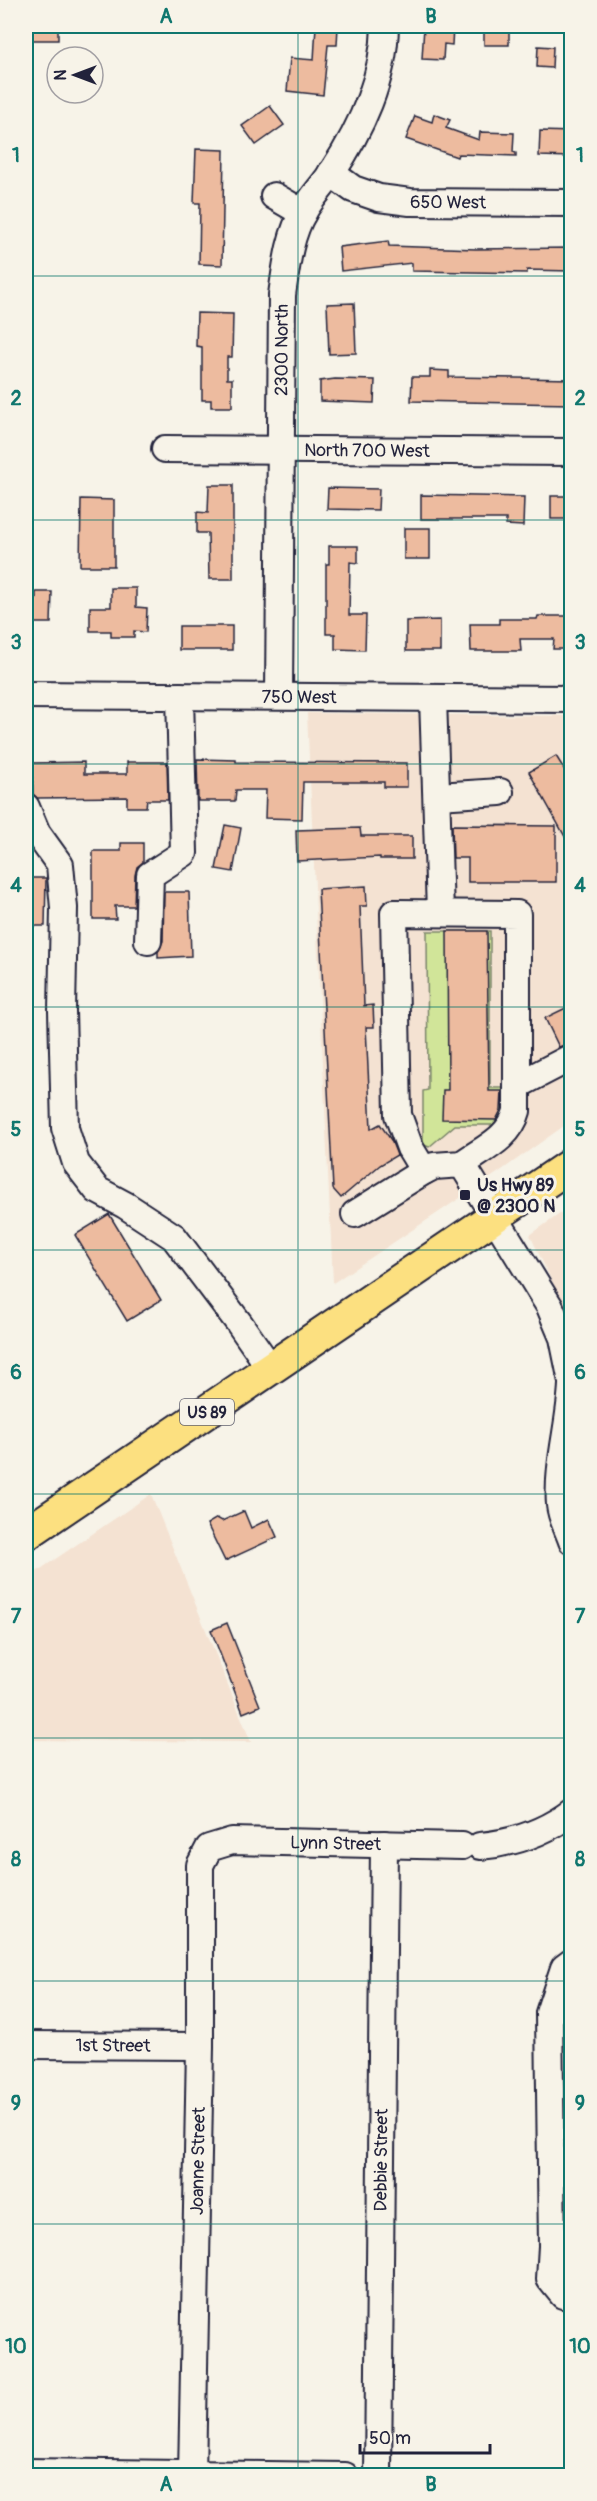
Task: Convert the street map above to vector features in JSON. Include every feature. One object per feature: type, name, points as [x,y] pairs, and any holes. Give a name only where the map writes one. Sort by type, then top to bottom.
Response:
[{"type":"main road","name":"US 89","points":[[26,1534],[572,1164]]},
{"type":"street","name":"2300 North","points":[[279,696],[282,296],[288,254],[303,213],[352,138],[370,101],[380,74],[385,45],[385,26]]},
{"type":"street","name":"650 West","points":[[331,173],[353,189],[379,198],[410,202],[572,203]]},
{"type":"street","points":[[273,196],[303,213]]},
{"type":"street","name":"North 700 West","points":[[165,449],[572,452]]},
{"type":"street","name":"750 West","points":[[26,695],[572,699]]},
{"type":"street","points":[[148,941],[150,875],[184,853],[180,696]]},
{"type":"street","points":[[434,698],[440,912]]},
{"type":"street","points":[[438,796],[500,792]]},
{"type":"street","points":[[26,807],[37,833],[60,865],[64,908],[62,1011],[65,1128],[76,1163],[97,1190],[126,1205],[174,1237],[271,1369]]},
{"type":"street","points":[[355,1214],[434,1166],[462,1164],[506,1134],[514,1124],[518,1085],[517,914],[394,913],[398,1115],[410,1148],[424,1171]]},
{"type":"street","points":[[518,1085],[572,1057]]},
{"type":"street","points":[[462,1164],[550,1307],[563,1338],[572,1383],[570,1418],[561,1466],[560,1507],[572,1540]]},
{"type":"street","name":"Lynn Street","points":[[209,1848],[232,1841],[471,1846],[507,1844],[533,1835],[572,1812]]},
{"type":"street","name":"Debbie Street","points":[[378,2475],[384,1845]]},
{"type":"street","name":"Joanne Street","points":[[192,2475],[200,2046],[200,1865],[209,1848]]},
{"type":"street","points":[[572,1962],[564,1968],[549,2013],[552,2246],[550,2279],[563,2295],[572,2296]]},
{"type":"street","name":"1st Street","points":[[26,2045],[200,2046]]},
{"type":"street","points":[[26,2472],[345,2475]]},
{"type":"shaded area","points":[[307,713],[572,716],[571,1121],[333,1283]]},
{"type":"shaded area","points":[[571,1206],[571,1335],[561,1301],[530,1235]]},
{"type":"shaded area","points":[[151,1494],[251,1742],[26,1740],[26,1579]]},
{"type":"green space","points":[[427,931],[490,931],[490,1088],[503,1088],[503,1125],[455,1125],[429,1147],[424,1145],[423,1141],[423,1091],[428,1090]]},
{"type":"building","points":[[26,26],[58,26],[58,40],[26,40]]},
{"type":"building","points":[[316,26],[338,26],[337,45],[328,45],[323,95],[287,91],[290,58],[314,60]]},
{"type":"building","points":[[424,26],[453,26],[452,45],[444,44],[443,60],[422,59]]},
{"type":"building","points":[[484,26],[509,26],[509,45],[484,45]]},
{"type":"building","points":[[538,46],[553,47],[552,68],[537,67]]},
{"type":"building","points":[[270,106],[284,125],[256,145],[242,126]]},
{"type":"building","points":[[434,114],[450,120],[446,128],[479,140],[480,132],[514,133],[513,152],[516,156],[458,154],[457,157],[406,139],[415,116],[432,122]]},
{"type":"building","points":[[540,131],[572,132],[572,157],[539,156]]},
{"type":"building","points":[[196,149],[224,150],[222,265],[199,264],[200,203],[194,203]]},
{"type":"building","points":[[388,241],[389,246],[476,249],[572,248],[572,271],[527,270],[527,273],[412,271],[412,263],[341,271],[339,247]]},
{"type":"building","points":[[354,303],[356,353],[329,354],[327,304]]},
{"type":"building","points":[[197,313],[233,314],[232,357],[227,357],[227,379],[232,379],[232,407],[211,407],[211,400],[202,400],[202,347],[196,346]]},
{"type":"building","points":[[430,370],[449,371],[449,377],[572,379],[572,404],[411,401],[412,377],[430,377]]},
{"type":"building","points":[[375,380],[374,403],[320,401],[320,381]]},
{"type":"building","points":[[209,485],[233,485],[233,579],[209,579],[208,533],[197,533],[197,512],[208,513]]},
{"type":"building","points":[[328,488],[379,489],[378,510],[327,509]]},
{"type":"building","points":[[421,495],[524,497],[523,526],[506,525],[506,519],[421,519]]},
{"type":"building","points":[[551,496],[572,496],[572,519],[551,519]]},
{"type":"building","points":[[81,499],[114,500],[114,566],[80,566]]},
{"type":"building","points":[[404,528],[430,528],[430,559],[404,559]]},
{"type":"building","points":[[329,546],[358,546],[358,563],[350,562],[349,615],[366,615],[365,650],[335,649],[335,634],[326,634],[326,564],[329,564]]},
{"type":"building","points":[[111,588],[136,588],[136,607],[147,608],[146,632],[134,631],[134,637],[111,637],[111,631],[90,631],[90,607],[111,607]]},
{"type":"building","points":[[36,592],[52,592],[51,623],[26,623],[26,597],[36,598]]},
{"type":"building","points":[[538,616],[572,616],[572,649],[553,649],[554,639],[520,639],[521,651],[471,651],[470,624],[499,624],[499,619],[537,619]]},
{"type":"building","points":[[440,620],[440,651],[406,651],[406,621]]},
{"type":"building","points":[[179,626],[232,626],[232,650],[179,650]]},
{"type":"building","points":[[556,756],[572,782],[572,849],[529,772]]},
{"type":"building","points":[[197,759],[236,760],[236,762],[407,763],[407,787],[384,787],[384,782],[303,782],[302,819],[265,818],[266,790],[236,790],[235,801],[198,801]]},
{"type":"building","points":[[84,762],[84,774],[127,774],[127,762],[167,762],[168,800],[147,800],[146,807],[127,807],[127,797],[37,798],[33,794],[32,763]]},
{"type":"building","points":[[225,825],[241,828],[233,872],[216,869]]},
{"type":"building","points":[[452,825],[556,826],[556,882],[468,882],[468,858],[453,858]]},
{"type":"building","points":[[360,828],[361,836],[412,836],[412,859],[380,859],[380,857],[297,861],[296,830]]},
{"type":"building","points":[[121,843],[143,843],[143,862],[137,867],[135,875],[134,906],[115,906],[116,919],[93,919],[93,851],[121,851]]},
{"type":"building","points":[[26,878],[46,878],[45,926],[26,926]]},
{"type":"building","points":[[366,886],[367,906],[360,906],[364,1006],[373,1005],[374,1027],[366,1027],[371,1129],[380,1124],[391,1140],[397,1155],[380,1165],[341,1198],[333,1189],[318,889]]},
{"type":"building","points":[[164,892],[189,892],[191,956],[158,958],[163,941]]},
{"type":"building","points":[[447,931],[487,931],[489,1091],[502,1091],[501,1110],[496,1120],[442,1119],[443,1090],[448,1090]]},
{"type":"building","points":[[572,1005],[572,1042],[559,1047],[545,1018]]},
{"type":"building","points":[[109,1214],[161,1300],[127,1321],[75,1235]]},
{"type":"building","points":[[244,1511],[251,1528],[269,1519],[277,1537],[225,1561],[207,1524],[217,1518],[222,1521]]},
{"type":"building","points":[[227,1623],[260,1706],[243,1713],[211,1630]]},
{"type":"place","name":"Us Hwy 89 @ 2300 N","points":[[465,1195]]}]
